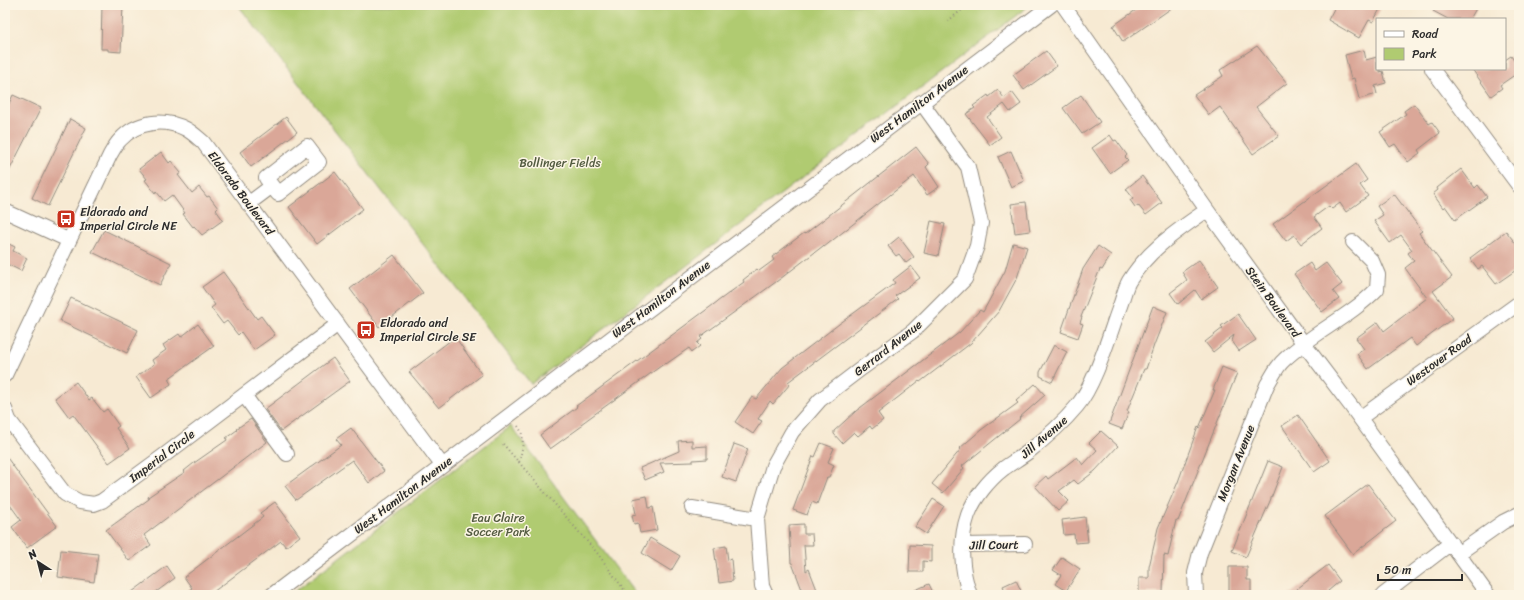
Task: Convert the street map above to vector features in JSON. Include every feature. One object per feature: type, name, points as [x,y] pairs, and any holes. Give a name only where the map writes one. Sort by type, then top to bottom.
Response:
[{"type":"street","name":"West Hamilton Avenue","points":[[272,595],[1051,5]]},
{"type":"street","name":"Stein Boulevard","points":[[1063,5],[1207,210],[1488,595]]},
{"type":"street","points":[[1433,70],[1519,186]]},
{"type":"street","name":"Gerrard Avenue","points":[[766,595],[762,586],[757,519],[774,466],[792,432],[820,400],[913,331],[965,278],[976,246],[981,223],[976,196],[968,167],[921,102]]},
{"type":"street","name":"Eldorado Boulevard","points":[[68,240],[110,155],[120,140],[131,130],[148,123],[165,122],[186,129],[203,142],[442,466]]},
{"type":"street","points":[[248,204],[272,186]]},
{"type":"street","name":"Jill Avenue","points":[[970,595],[964,579],[962,561],[968,514],[985,488],[1002,470],[1027,453],[1058,427],[1078,405],[1092,382],[1128,282],[1146,257],[1168,237],[1207,210]]},
{"type":"street","points":[[5,211],[68,240],[5,375]]},
{"type":"street","name":"Morgan Avenue","points":[[1196,595],[1195,573],[1200,553],[1267,385],[1282,361],[1364,303],[1377,289],[1378,275],[1372,261],[1354,242]]},
{"type":"street","name":"Westover Road","points":[[1360,418],[1519,303]]},
{"type":"street","name":"Imperial Circle","points":[[5,409],[9,420],[65,494],[80,502],[94,504],[102,501],[162,458],[338,324]]},
{"type":"street","points":[[244,395],[287,454]]},
{"type":"street","points":[[692,508],[757,519]]},
{"type":"street","points":[[1383,595],[1455,548],[1519,514]]},
{"type":"street","name":"Jill Court","points":[[963,545],[1025,544]]},
{"type":"path","points":[[948,21],[968,5]]},
{"type":"path","points":[[518,426],[521,429],[524,440],[519,462]]},
{"type":"path","points":[[503,444],[598,554],[628,595]]},
{"type":"green space","name":"Bollinger Fields","points":[[238,5],[1030,5],[531,384]]},
{"type":"green space","name":"Eau Claire Soccer Park","points":[[511,426],[636,595],[290,595]]},
{"type":"building","points":[[102,5],[123,5],[121,52],[101,49]]},
{"type":"building","points":[[1143,5],[1176,5],[1123,42],[1113,26]]},
{"type":"building","points":[[1336,5],[1374,5],[1380,9],[1373,22],[1369,20],[1359,38],[1328,20]]},
{"type":"building","points":[[1437,5],[1478,5],[1471,18],[1446,18],[1433,11]]},
{"type":"building","points":[[1257,46],[1287,83],[1256,107],[1279,136],[1253,154],[1220,107],[1209,115],[1194,95],[1223,76],[1220,70]]},
{"type":"building","points":[[1364,50],[1366,60],[1376,57],[1376,70],[1380,70],[1380,72],[1383,71],[1386,83],[1375,86],[1377,94],[1359,99],[1354,78],[1351,79],[1345,55]]},
{"type":"building","points":[[1046,51],[1057,66],[1024,90],[1013,75]]},
{"type":"building","points":[[1511,56],[1519,68],[1519,72],[1500,85],[1502,88],[1491,96],[1473,70],[1506,70],[1506,59]]},
{"type":"building","points":[[998,90],[1004,98],[1012,92],[1021,104],[1010,112],[1004,104],[987,117],[1001,137],[990,145],[966,114],[975,108],[973,106]]},
{"type":"building","points":[[13,95],[41,108],[5,179],[5,112]]},
{"type":"building","points":[[1081,95],[1100,122],[1082,134],[1063,108]]},
{"type":"building","points":[[1414,104],[1429,124],[1432,122],[1440,133],[1418,150],[1420,153],[1408,162],[1395,144],[1390,147],[1380,132],[1406,114],[1404,111]]},
{"type":"building","points":[[286,117],[297,132],[251,167],[240,152]]},
{"type":"building","points":[[70,119],[86,128],[48,206],[32,198]]},
{"type":"building","points":[[1110,135],[1114,141],[1116,140],[1127,155],[1125,157],[1128,160],[1110,173],[1092,148]]},
{"type":"building","points":[[916,147],[929,164],[926,167],[939,187],[927,195],[914,176],[824,247],[823,246],[700,337],[702,339],[697,343],[700,346],[692,352],[689,348],[666,364],[665,363],[581,424],[582,426],[550,449],[540,435],[577,407],[576,406],[744,282],[743,280],[757,269],[759,271],[774,260],[772,257],[804,233],[805,234]]},
{"type":"building","points":[[1011,151],[1024,181],[1011,187],[998,157]]},
{"type":"building","points":[[161,152],[169,163],[171,161],[181,173],[178,175],[192,193],[199,187],[207,197],[209,196],[218,208],[216,210],[223,220],[202,235],[194,226],[193,227],[183,214],[185,213],[172,195],[164,201],[156,191],[155,193],[139,169]]},
{"type":"building","points":[[1356,164],[1367,180],[1360,185],[1368,196],[1346,212],[1340,203],[1332,209],[1329,206],[1314,217],[1322,228],[1301,244],[1294,235],[1286,241],[1273,224]]},
{"type":"building","points":[[1461,169],[1475,188],[1478,185],[1487,197],[1455,220],[1445,206],[1443,208],[1433,194],[1438,190],[1437,188]]},
{"type":"building","points":[[335,172],[363,209],[317,244],[289,207]]},
{"type":"building","points":[[1142,176],[1162,203],[1146,215],[1138,205],[1135,207],[1130,200],[1133,198],[1126,189]]},
{"type":"building","points":[[1394,194],[1422,231],[1419,233],[1452,277],[1433,291],[1453,318],[1416,346],[1410,338],[1368,369],[1357,354],[1364,349],[1356,338],[1378,322],[1384,331],[1427,298],[1405,268],[1414,261],[1408,253],[1412,250],[1401,235],[1390,243],[1374,221],[1383,215],[1377,206]]},
{"type":"building","points":[[1026,202],[1030,231],[1015,233],[1011,204]]},
{"type":"building","points":[[931,221],[945,224],[938,256],[924,253]]},
{"type":"building","points":[[104,230],[171,263],[160,285],[92,252]]},
{"type":"building","points":[[1506,231],[1519,248],[1519,268],[1496,284],[1482,266],[1478,269],[1470,258]]},
{"type":"building","points":[[899,237],[914,257],[906,263],[899,254],[896,256],[888,246]]},
{"type":"building","points":[[5,242],[15,247],[13,251],[27,258],[21,271],[7,264],[5,269]]},
{"type":"building","points":[[1013,243],[1027,247],[1017,278],[999,311],[971,343],[878,413],[883,420],[872,429],[870,426],[858,436],[854,432],[842,443],[834,434],[834,431],[856,411],[960,332],[980,310],[983,312],[1005,271]]},
{"type":"building","points":[[1098,246],[1111,255],[1102,270],[1100,269],[1081,317],[1080,323],[1083,324],[1078,338],[1061,332],[1083,269]]},
{"type":"building","points":[[394,255],[423,293],[379,327],[350,289]]},
{"type":"building","points":[[1199,260],[1218,287],[1201,299],[1195,290],[1178,304],[1170,293],[1187,280],[1182,272]]},
{"type":"building","points":[[1310,263],[1315,271],[1326,263],[1342,284],[1333,291],[1339,299],[1322,312],[1294,274]]},
{"type":"building","points":[[911,266],[920,278],[895,296],[898,299],[788,382],[790,384],[773,404],[770,401],[758,419],[762,421],[753,434],[735,422],[752,397],[756,399],[782,368],[895,283],[893,280]]},
{"type":"building","points":[[223,272],[257,319],[261,316],[275,335],[254,350],[241,332],[238,335],[227,321],[223,324],[211,308],[215,305],[202,287]]},
{"type":"building","points":[[71,298],[138,330],[127,353],[60,321]]},
{"type":"building","points":[[1153,306],[1167,312],[1146,369],[1144,369],[1127,411],[1129,412],[1122,429],[1109,424]]},
{"type":"building","points":[[1238,314],[1256,340],[1239,351],[1232,341],[1234,335],[1213,352],[1205,342],[1223,328],[1221,326]]},
{"type":"building","points":[[198,324],[214,346],[168,379],[171,384],[151,398],[136,377],[154,364],[152,360],[166,350],[163,345],[179,334],[181,337]]},
{"type":"building","points":[[455,337],[482,375],[439,408],[409,372]]},
{"type":"building","points":[[1054,345],[1067,352],[1052,382],[1040,376],[1040,372]]},
{"type":"building","points":[[333,358],[350,381],[281,431],[265,409]]},
{"type":"building","points":[[1222,367],[1237,373],[1178,521],[1176,520],[1168,556],[1164,555],[1163,593],[1139,593],[1139,578],[1149,578],[1149,567],[1158,528],[1178,482],[1198,427],[1199,428],[1215,390],[1213,390]]},
{"type":"building","points":[[76,382],[89,400],[92,398],[103,412],[107,409],[119,426],[116,428],[130,448],[109,463],[73,414],[69,417],[55,398]]},
{"type":"building","points":[[1035,384],[1045,395],[1019,418],[1020,419],[962,466],[964,468],[943,493],[932,484],[961,449],[960,448],[981,430],[1018,403],[1016,401]]},
{"type":"building","points":[[1298,415],[1330,461],[1314,472],[1282,426]]},
{"type":"building","points":[[251,419],[267,442],[144,535],[151,545],[129,561],[106,530],[149,499],[148,497],[185,472],[184,471],[194,463],[227,440],[226,438],[237,430],[236,429]]},
{"type":"building","points":[[351,428],[384,471],[369,483],[352,460],[296,500],[285,486],[341,445],[336,439]]},
{"type":"building","points":[[1101,431],[1118,446],[1095,471],[1078,484],[1074,480],[1059,491],[1069,501],[1058,511],[1035,486],[1046,476],[1048,479],[1077,457],[1083,465],[1097,450],[1089,443]]},
{"type":"building","points":[[692,440],[692,447],[707,446],[707,459],[693,460],[693,462],[660,463],[664,472],[645,480],[640,468],[679,451],[678,441]]},
{"type":"building","points":[[821,443],[834,448],[828,462],[834,465],[829,477],[827,477],[817,504],[812,502],[807,515],[793,510],[813,456],[815,457]]},
{"type":"building","points":[[734,444],[748,449],[736,482],[722,477]]},
{"type":"building","points":[[5,455],[57,526],[27,548],[12,527],[21,520],[5,498]]},
{"type":"building","points":[[1268,461],[1283,467],[1246,557],[1232,551]]},
{"type":"building","points":[[1368,484],[1396,521],[1353,554],[1325,516]]},
{"type":"building","points":[[647,496],[649,508],[653,507],[657,530],[640,533],[638,523],[634,524],[632,515],[636,514],[633,499]]},
{"type":"building","points":[[933,499],[944,506],[926,534],[915,527]]},
{"type":"building","points":[[275,502],[300,536],[286,547],[281,541],[209,595],[182,595],[192,588],[184,577],[263,517],[260,513]]},
{"type":"building","points":[[1085,517],[1088,542],[1075,543],[1074,534],[1064,535],[1062,520]]},
{"type":"building","points":[[804,524],[804,534],[812,534],[813,545],[804,545],[806,571],[809,569],[819,595],[804,595],[791,563],[789,525]]},
{"type":"building","points":[[650,538],[680,556],[671,571],[642,553]]},
{"type":"building","points":[[910,545],[931,546],[931,562],[923,561],[923,572],[909,572]]},
{"type":"building","points":[[726,546],[728,560],[731,559],[733,581],[719,583],[714,548]]},
{"type":"building","points":[[61,550],[98,554],[94,582],[58,577]]},
{"type":"building","points":[[1062,557],[1080,569],[1066,591],[1055,584],[1061,575],[1053,570]]},
{"type":"building","points":[[1328,565],[1340,581],[1328,591],[1331,595],[1289,595]]},
{"type":"building","points":[[167,566],[175,578],[152,595],[128,595]]},
{"type":"building","points":[[1229,567],[1247,567],[1247,580],[1251,580],[1251,595],[1229,595]]},
{"type":"building","points":[[1016,580],[1023,595],[1007,595],[1003,586]]},
{"type":"building","points":[[929,584],[934,595],[904,595]]},
{"type":"place","name":"Eldorado and Imperial Circle NE","points":[[66,219]]},
{"type":"place","name":"Eldorado and Imperial Circle SE","points":[[366,330]]}]
